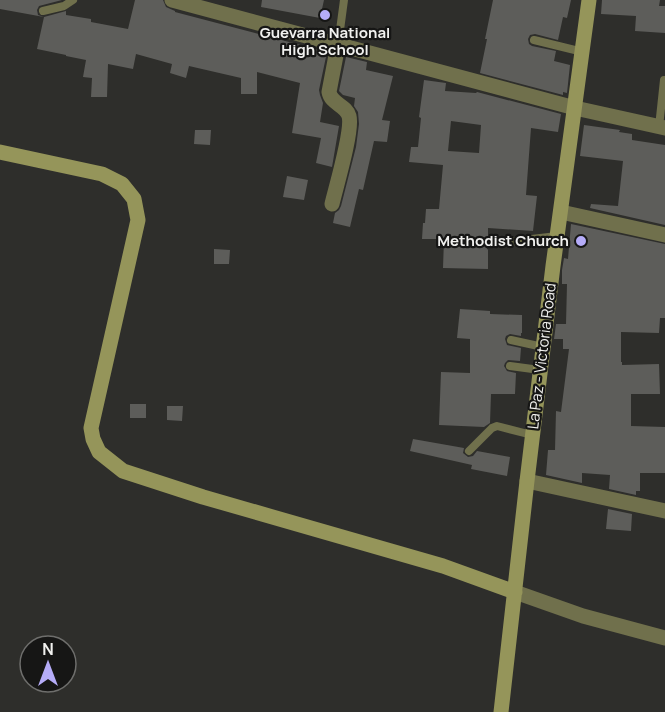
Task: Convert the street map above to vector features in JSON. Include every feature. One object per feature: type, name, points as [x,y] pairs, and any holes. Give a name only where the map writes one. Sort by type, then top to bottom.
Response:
[{"type":"street","points":[[172,0],[223,6],[338,45],[575,108],[662,128]]},
{"type":"street","name":"La Paz - Victoria Road","points":[[501,712],[526,481],[589,0]]},
{"type":"street","points":[[332,204],[349,131],[350,117],[330,97],[329,92],[338,45]]},
{"type":"street","points":[[0,152],[102,174],[122,184],[134,199],[138,220],[91,428],[99,452],[123,471],[203,497],[443,566],[583,616],[665,638]]},
{"type":"street","points":[[561,212],[665,235]]},
{"type":"street","points":[[526,481],[665,511]]},
{"type":"lane","points":[[43,11],[64,6],[73,0]]},
{"type":"lane","points":[[338,45],[344,0]]},
{"type":"lane","points":[[534,40],[583,52]]},
{"type":"lane","points":[[662,128],[664,80]]},
{"type":"lane","points":[[490,244],[557,236]]},
{"type":"lane","points":[[511,340],[543,347]]},
{"type":"lane","points":[[510,366],[540,370]]},
{"type":"lane","points":[[469,450],[497,426],[532,435]]},
{"type":"building","points":[[0,0],[62,0],[39,6],[38,15],[44,17],[0,9]]},
{"type":"building","points":[[135,0],[163,0],[166,7],[175,12],[327,52],[319,90],[323,103],[320,122],[339,126],[332,167],[316,163],[321,138],[292,133],[300,83],[257,72],[257,94],[241,94],[241,78],[189,66],[186,78],[170,73],[172,64],[136,54],[133,69],[108,64],[107,97],[91,97],[92,78],[83,77],[86,60],[37,49],[44,17],[66,11],[66,15],[128,29]]},
{"type":"building","points":[[262,0],[324,0],[320,18],[261,7]]},
{"type":"building","points":[[493,0],[571,0],[567,18],[563,17],[558,40],[535,34],[530,35],[528,39],[532,46],[556,51],[554,61],[570,65],[567,93],[563,92],[563,95],[480,73]]},
{"type":"building","points":[[602,0],[660,0],[659,6],[665,6],[665,33],[635,31],[636,16],[601,14]]},
{"type":"building","points":[[346,57],[367,62],[366,70],[393,76],[382,120],[390,121],[387,142],[374,141],[363,190],[359,189],[350,227],[333,223],[335,213],[341,206],[356,147],[359,124],[358,112],[354,106],[355,98],[343,95],[339,91]]},
{"type":"building","points":[[424,80],[446,83],[445,91],[477,92],[561,114],[558,132],[531,128],[526,195],[537,196],[533,231],[488,228],[488,238],[484,244],[488,250],[488,269],[443,268],[444,239],[422,239],[426,209],[439,209],[443,165],[409,162],[411,147],[418,147],[421,118],[419,117]],"holes":[[[451,121],[481,125],[479,153],[448,151]]]},
{"type":"building","points":[[584,125],[620,130],[619,132],[632,134],[632,140],[665,145],[665,225],[590,208],[591,204],[618,206],[623,161],[580,156]]},
{"type":"building","points":[[195,130],[211,130],[210,145],[194,144]]},
{"type":"building","points":[[287,176],[308,180],[304,200],[283,197]]},
{"type":"building","points":[[571,224],[665,244],[665,318],[660,318],[659,333],[621,332],[622,365],[659,364],[660,394],[631,394],[631,426],[665,427],[665,473],[640,473],[640,491],[636,491],[636,495],[609,489],[610,475],[582,473],[582,483],[546,475],[548,450],[555,450],[556,411],[561,412],[569,349],[563,349],[563,339],[554,339],[556,324],[566,324],[567,284],[562,284],[562,270],[564,258],[568,259]]},
{"type":"building","points":[[214,249],[230,250],[229,264],[214,264]]},
{"type":"building","points":[[460,309],[490,311],[490,314],[522,315],[521,336],[510,334],[505,339],[507,345],[521,348],[520,361],[508,360],[504,366],[507,371],[516,373],[515,394],[491,394],[490,423],[484,427],[439,425],[441,372],[470,373],[470,339],[457,338]]},
{"type":"building","points":[[130,404],[146,404],[146,418],[130,418]]},
{"type":"building","points":[[167,406],[183,406],[182,421],[167,420]]},
{"type":"building","points":[[413,439],[464,448],[463,453],[468,457],[473,456],[477,451],[510,457],[507,476],[471,469],[472,465],[410,451]]},
{"type":"building","points":[[608,509],[632,514],[631,531],[606,529]]},
{"type":"place","name":"Guevarra National High School","points":[[325,15]]},
{"type":"place","name":"Methodist Church","points":[[581,241]]}]
